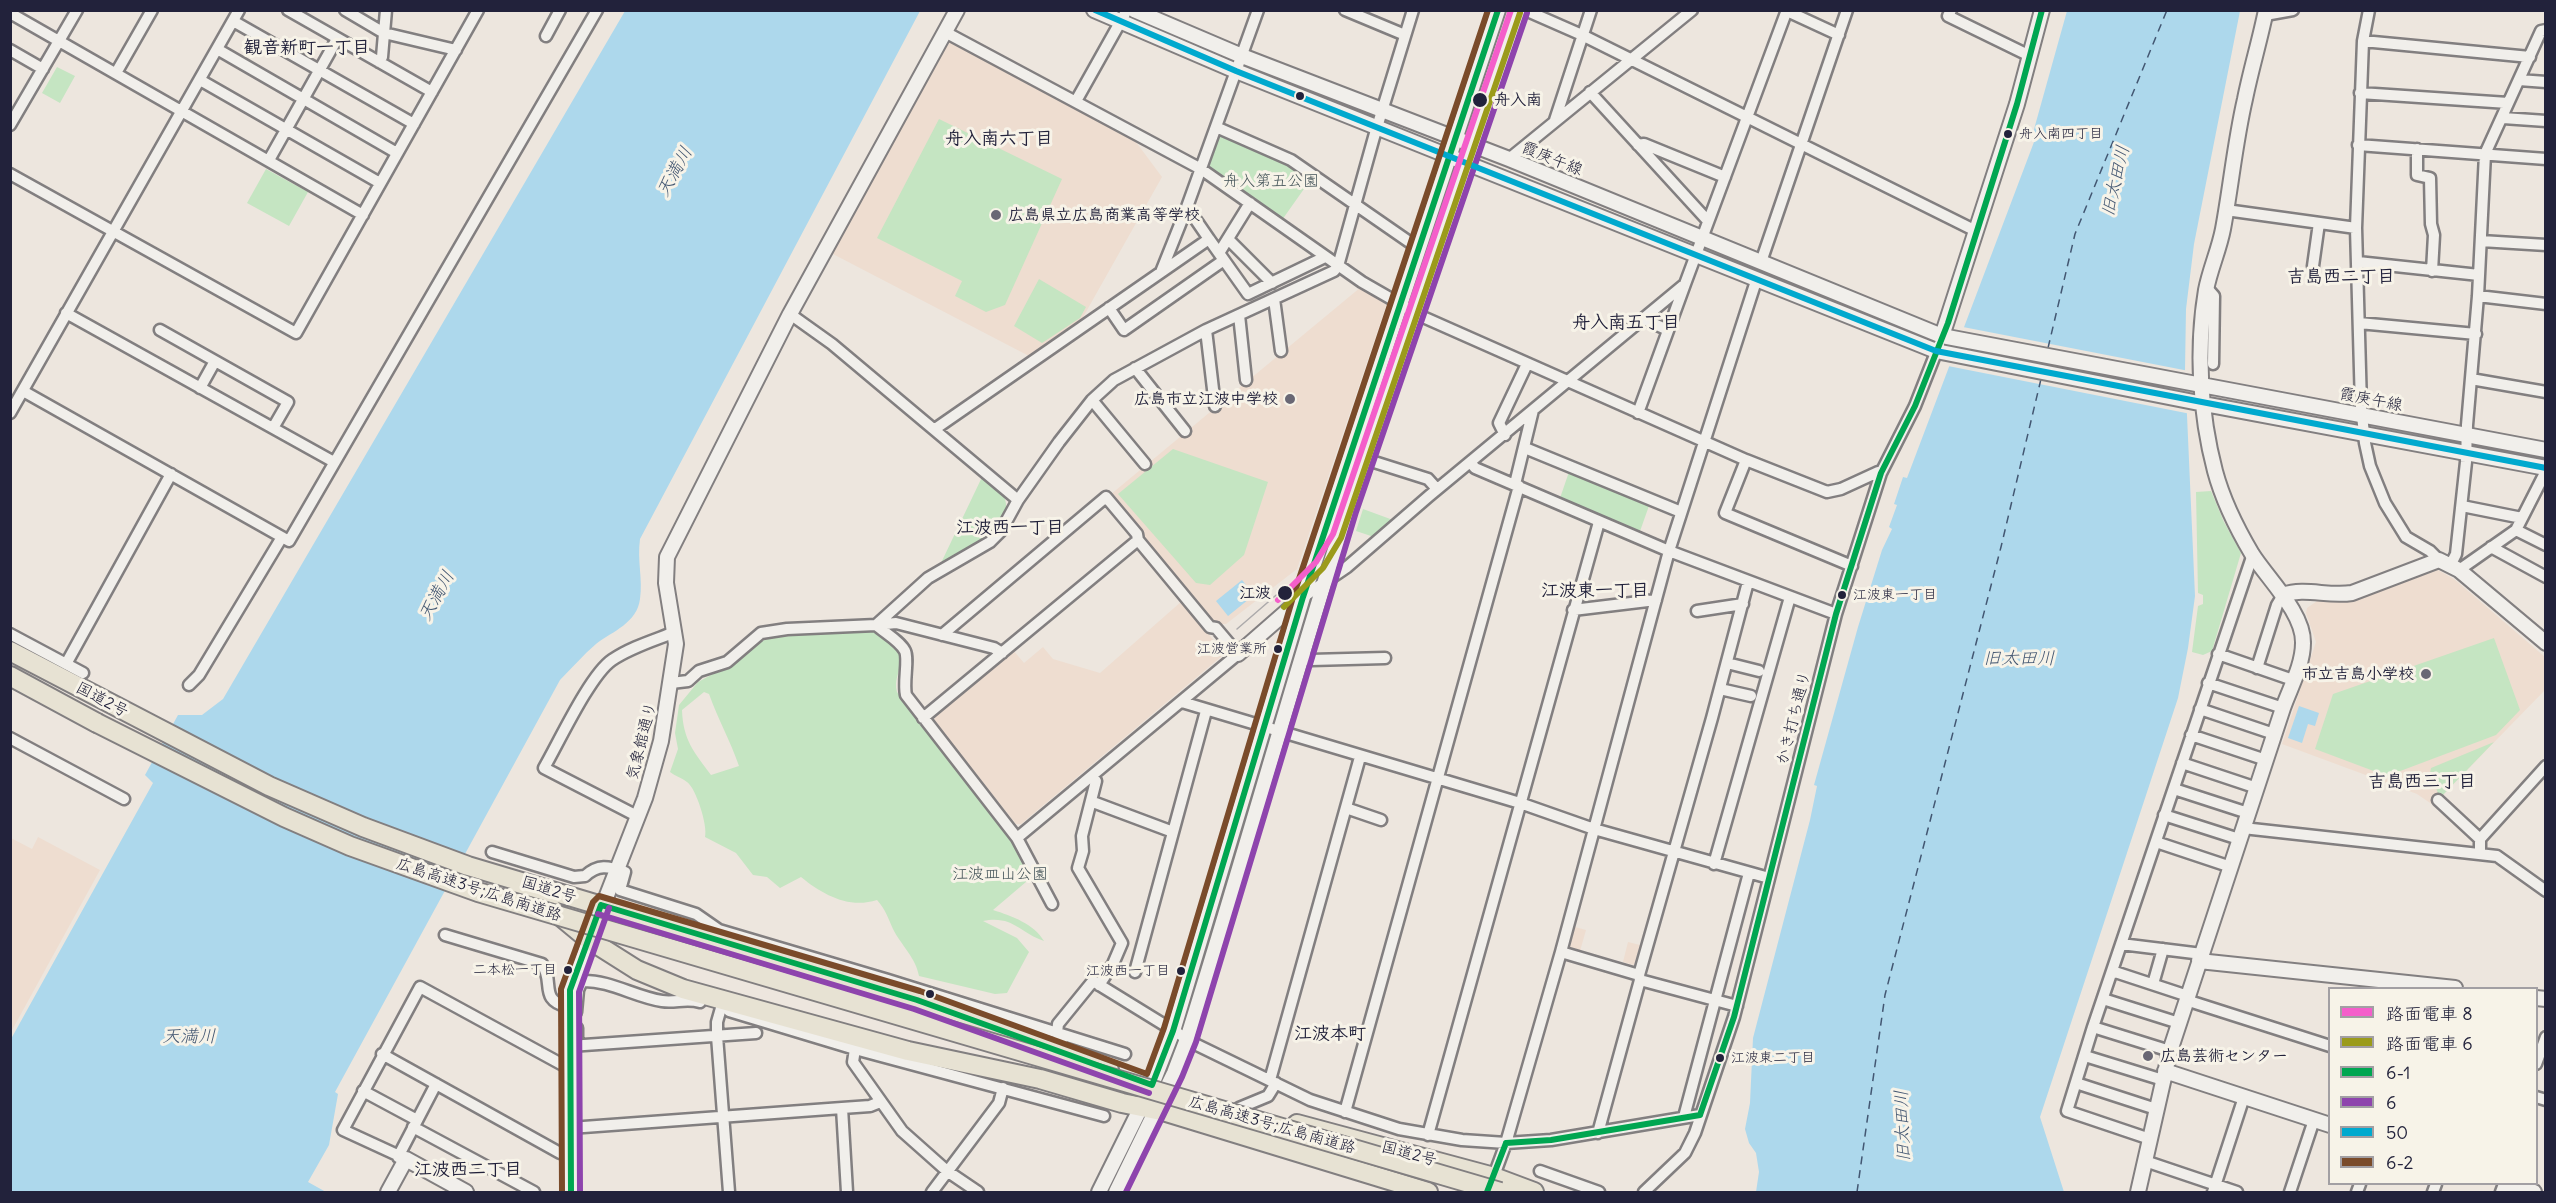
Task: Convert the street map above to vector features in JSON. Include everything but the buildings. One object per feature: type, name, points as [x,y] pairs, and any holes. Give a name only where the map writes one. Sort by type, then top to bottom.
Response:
[{"type":"highway","name":"国道2号","points":[[10,651],[269,786],[363,827],[468,866],[779,953],[1159,1087],[1404,1153],[1493,1187],[1534,1192]]},
{"type":"highway","points":[[10,676],[97,723]]},
{"type":"highway","points":[[10,682],[97,723]]},
{"type":"highway","name":"広島高速3号;広島南道路","points":[[97,723],[284,817],[360,849],[478,892],[1493,1187]]},
{"type":"highway","name":"国道2号","points":[[493,873],[547,905],[588,939],[637,970],[723,1005],[908,1051],[1040,1079],[1149,1108],[1428,1192]]},
{"type":"street","points":[[10,125],[76,10]]},
{"type":"street","points":[[116,73],[152,10]]},
{"type":"street","points":[[345,10],[384,33],[456,50]]},
{"type":"street","points":[[379,63],[382,57],[386,10]]},
{"type":"street","points":[[10,174],[296,333],[478,10]]},
{"type":"street","points":[[546,36],[560,10]]},
{"type":"street","points":[[23,390],[289,541],[597,10]]},
{"type":"street","name":"気象館通り","points":[[571,1192],[570,1065],[573,1046],[568,1007],[572,982],[637,816],[661,741],[676,644],[666,583],[667,557],[790,314],[957,10]]},
{"type":"street","points":[[1094,10],[1123,16],[1236,71],[1936,351],[2546,469],[2516,530],[2491,547],[2450,565],[2352,593],[2338,595],[2297,591],[2283,595],[2277,605],[2257,668]]},
{"type":"street","name":"霞庚午線","points":[[1134,10],[1242,56],[1509,159],[1942,336],[2546,450]]},
{"type":"street","points":[[1161,273],[1258,10]]},
{"type":"street","points":[[1345,10],[1405,35]]},
{"type":"street","points":[[876,625],[928,578],[990,542],[1001,531],[1018,500],[1092,400],[1114,380],[1206,330],[1334,272],[1338,266],[1377,126],[1413,10]]},
{"type":"street","points":[[1159,1087],[1173,1031],[1303,597],[1498,10]]},
{"type":"street","points":[[1116,1192],[1149,1108],[1187,1039],[1325,580],[1414,311],[1468,163],[1518,10]]},
{"type":"street","points":[[1525,10],[1582,35],[1976,231]]},
{"type":"street","points":[[1555,120],[1591,10]]},
{"type":"street","points":[[1509,159],[1692,10]]},
{"type":"street","points":[[1761,262],[1847,10]]},
{"type":"street","points":[[1938,10],[1950,13],[2030,56]]},
{"type":"street","points":[[1942,336],[2030,56],[2042,10]]},
{"type":"street","points":[[2138,1192],[2170,1052],[2302,655],[2304,640],[2302,631],[2283,595],[2253,554],[2235,524],[2223,497],[2198,403],[2197,385],[2207,288],[2221,239],[2244,100],[2266,13],[2293,10]]},
{"type":"street","points":[[2369,10],[2363,41],[2356,228],[2363,432],[2370,466],[2385,503],[2406,537],[2450,565],[2546,643]]},
{"type":"street","points":[[1638,412],[1787,11],[1839,35]]},
{"type":"street","points":[[296,12],[337,39],[432,92]]},
{"type":"street","points":[[10,13],[363,215]]},
{"type":"street","points":[[10,413],[236,16],[320,70],[414,124]]},
{"type":"street","points":[[1076,101],[1123,16]]},
{"type":"street","points":[[2450,565],[2456,554],[2462,506],[2480,275],[2485,154],[2541,31],[2546,30]]},
{"type":"street","points":[[945,32],[1201,169],[1338,266],[1414,311],[1567,382],[1746,460],[1827,492],[1841,489],[1878,472],[1881,473]]},
{"type":"street","points":[[269,160],[337,39]]},
{"type":"street","points":[[2363,41],[2530,57]]},
{"type":"street","points":[[217,49],[397,153]]},
{"type":"street","points":[[10,50],[43,69]]},
{"type":"street","points":[[200,80],[380,183]]},
{"type":"street","points":[[2519,80],[2546,82]]},
{"type":"street","points":[[1590,92],[1708,221]]},
{"type":"street","points":[[2360,93],[2508,104]]},
{"type":"street","points":[[2503,118],[2546,121]]},
{"type":"street","points":[[1216,127],[1291,160],[1418,248]]},
{"type":"street","points":[[1638,145],[1644,144],[1725,177]]},
{"type":"street","points":[[2358,145],[2546,159]]},
{"type":"street","points":[[2417,149],[2417,175],[2430,178],[2431,224],[2434,235],[2432,271]]},
{"type":"street","points":[[1108,308],[1124,330],[1222,257],[1228,239],[1250,203]]},
{"type":"street","points":[[1187,207],[1248,294],[1325,257]]},
{"type":"street","points":[[2226,210],[2356,228]]},
{"type":"street","points":[[2313,266],[2319,223]]},
{"type":"street","points":[[935,429],[1209,239]]},
{"type":"street","points":[[1228,239],[1272,283]]},
{"type":"street","points":[[2481,241],[2546,245]]},
{"type":"street","points":[[2358,262],[2480,275]]},
{"type":"street","points":[[1493,1187],[1561,952],[1669,551],[1703,441],[1758,279]]},
{"type":"street","points":[[1017,838],[1182,702],[1303,597],[1347,567],[1437,489],[1685,284]]},
{"type":"street","points":[[2207,288],[2214,296],[2212,364]]},
{"type":"street","points":[[2478,296],[2546,304]]},
{"type":"street","points":[[1274,299],[1281,351]]},
{"type":"street","points":[[66,314],[334,462]]},
{"type":"street","points":[[790,314],[832,344],[1018,500]]},
{"type":"street","points":[[1239,315],[1246,380]]},
{"type":"street","points":[[1643,319],[1668,330]]},
{"type":"street","points":[[2359,322],[2476,334]]},
{"type":"street","points":[[160,330],[288,402],[273,429]]},
{"type":"street","points":[[1206,330],[1215,406]]},
{"type":"street","name":"かき打ち通り","points":[[1644,1192],[1685,1153],[1695,1133],[1737,1006],[1836,614],[1881,473],[1915,406],[1942,336]]},
{"type":"street","points":[[200,388],[215,361]]},
{"type":"street","points":[[1505,435],[1499,423],[1527,364]]},
{"type":"street","points":[[1135,368],[1185,430]]},
{"type":"street","points":[[2471,379],[2546,392]]},
{"type":"street","points":[[1092,400],[1145,464]]},
{"type":"street","points":[[1345,1112],[1438,780],[1517,485],[1533,410]]},
{"type":"street","points":[[1525,448],[1681,512]]},
{"type":"street","points":[[1349,454],[1428,479],[1437,489]]},
{"type":"street","points":[[1746,460],[1725,513],[1852,566]]},
{"type":"street","points":[[1471,463],[1475,468],[1669,551],[1836,614]]},
{"type":"street","points":[[66,664],[171,474]]},
{"type":"street","points":[[942,635],[1106,496],[1137,534],[1138,540],[1210,627],[1216,628],[1238,654]]},
{"type":"street","points":[[2462,506],[2522,518]]},
{"type":"street","points":[[1428,1135],[1599,522]]},
{"type":"street","points":[[2516,530],[2546,545]]},
{"type":"street","points":[[189,685],[199,675],[282,537]]},
{"type":"street","points":[[923,718],[1138,540]]},
{"type":"street","points":[[2491,547],[2546,577]]},
{"type":"street","points":[[2150,1140],[2067,1112],[2093,1027],[2253,554]]},
{"type":"street","points":[[1598,1133],[1748,582]]},
{"type":"street","points":[[1714,864],[1790,597]]},
{"type":"street","points":[[1573,610],[1656,600]]},
{"type":"street","points":[[1697,611],[1743,603]]},
{"type":"street","points":[[671,683],[688,681],[699,671],[727,662],[761,633],[787,629],[896,623],[994,648],[1002,653]]},
{"type":"street","points":[[876,625],[905,651],[906,667],[903,682],[906,694],[1017,838],[1052,904]]},
{"type":"street","points":[[637,816],[544,768],[597,675],[610,661],[624,652],[675,632]]},
{"type":"street","points":[[10,634],[83,673]]},
{"type":"street","points":[[2218,654],[2293,680]]},
{"type":"street","points":[[1302,659],[1385,658]]},
{"type":"street","points":[[1727,663],[1759,671]]},
{"type":"street","points":[[2208,683],[2283,708]]},
{"type":"street","points":[[1720,689],[1751,696]]},
{"type":"street","points":[[1182,702],[1520,803],[1594,829],[1769,878]]},
{"type":"street","points":[[2200,709],[2274,734]]},
{"type":"street","points":[[1135,972],[1206,711]]},
{"type":"street","points":[[2191,735],[2266,760]]},
{"type":"street","points":[[10,738],[124,799]]},
{"type":"street","points":[[1239,1108],[1268,1096],[1273,1082],[1360,757]]},
{"type":"street","points":[[2182,763],[2257,788]]},
{"type":"street","points":[[2480,853],[2480,839],[2546,766]]},
{"type":"street","points":[[1092,776],[1096,781],[1093,802],[1082,836],[1083,851],[1078,868],[1122,943],[1113,964],[1099,985]]},
{"type":"street","points":[[2174,789],[2248,813]]},
{"type":"street","points":[[2438,800],[2480,839]]},
{"type":"street","points":[[1093,802],[1173,832]]},
{"type":"street","points":[[1346,808],[1381,820]]},
{"type":"street","points":[[2164,816],[2241,834],[2497,856],[2546,891]]},
{"type":"street","points":[[2156,842],[2231,867]]},
{"type":"street","points":[[492,852],[574,877],[585,876],[594,867],[616,869],[625,872],[620,890],[696,914],[719,930],[779,953],[1125,1054]]},
{"type":"street","points":[[1684,1117],[1749,873]]},
{"type":"street","points":[[445,935],[542,964],[547,971],[548,993],[558,1005],[568,1007]]},
{"type":"street","points":[[2121,944],[2163,949],[2200,958],[2446,987]]},
{"type":"street","points":[[2153,984],[2163,949]]},
{"type":"street","points":[[1561,952],[1737,1006]]},
{"type":"street","points":[[2112,971],[2328,1045]]},
{"type":"street","points":[[756,1033],[573,1046],[578,990],[582,981],[594,981],[663,1001],[692,999],[723,1005],[855,1049],[1104,1116]]},
{"type":"street","points":[[1067,1054],[1057,1033],[1058,1024],[1093,981],[1187,1039],[1310,1100],[1399,1129],[1428,1135],[1506,1143],[1551,1140],[1700,1115]]},
{"type":"street","points":[[466,1192],[343,1130],[420,987],[563,1065],[570,1065]]},
{"type":"street","points":[[2103,999],[2179,1023]]},
{"type":"street","points":[[723,1005],[717,1022],[717,1036],[729,1192]]},
{"type":"street","points":[[2093,1027],[2170,1052]]},
{"type":"street","points":[[2538,1058],[2546,1036]]},
{"type":"street","points":[[855,1049],[853,1062],[902,1131],[947,1171],[978,1192]]},
{"type":"street","points":[[382,1054],[560,1154],[570,1154]]},
{"type":"street","points":[[2085,1056],[2244,1097],[2328,1124]]},
{"type":"street","points":[[1017,1092],[1040,1079]]},
{"type":"street","points":[[2076,1083],[2156,1109]]},
{"type":"street","points":[[388,1192],[415,1123],[436,1084]]},
{"type":"street","points":[[932,1192],[999,1103],[1003,1088]]},
{"type":"street","points":[[363,1091],[534,1192]]},
{"type":"street","points":[[2214,1189],[2244,1097]]},
{"type":"street","points":[[570,1128],[870,1106],[880,1102]]},
{"type":"street","points":[[842,1108],[847,1192]]},
{"type":"street","points":[[1099,1192],[1149,1108]]},
{"type":"street","points":[[2290,1192],[2314,1120]]},
{"type":"street","points":[[1399,1129],[1397,1138],[1404,1153]]},
{"type":"street","points":[[2145,1161],[2214,1189],[2237,1192]]},
{"type":"street","points":[[1540,1171],[1599,1192]]},
{"type":"street","points":[[2510,1185],[2534,1192]]},
{"type":"shaded area","name":"広島県立広島商業高等学校","points":[[947,39],[1133,138],[1162,177],[1082,319],[1029,356],[831,253]]},
{"type":"shaded area","name":"広島市立江波中学校","points":[[1361,287],[1387,303],[1297,569],[1226,624],[1215,624],[1110,495]]},
{"type":"shaded area","name":"市立吉島小学校","points":[[2438,570],[2454,579],[2545,657],[2545,690],[2433,805],[2417,794],[2282,744],[2316,642],[2306,613],[2307,608],[2317,601],[2352,600]]},
{"type":"shaded area","points":[[1182,601],[1223,652],[1222,656],[1021,824],[1016,824],[934,721],[936,714],[1013,650],[1024,663],[1043,647],[1053,659],[1100,673]]},
{"type":"shaded area","points":[[38,837],[100,870],[11,1032],[11,838],[32,849]]},
{"type":"shaded area","points":[[1575,927],[1586,930],[1580,951],[1569,948]]},
{"type":"shaded area","points":[[1628,942],[1640,945],[1634,965],[1623,962]]},
{"type":"green space","points":[[57,67],[75,76],[60,103],[42,93]]},
{"type":"green space","points":[[939,119],[1062,179],[1005,305],[986,312],[955,296],[962,281],[877,238]]},
{"type":"green space","name":"舟入第五公園","points":[[1221,133],[1285,158],[1311,179],[1282,220],[1208,170],[1207,166]]},
{"type":"green space","points":[[266,169],[308,192],[289,226],[247,203]]},
{"type":"green space","points":[[1039,279],[1086,307],[1080,318],[1042,343],[1014,326]]},
{"type":"green space","points":[[1173,449],[1268,482],[1244,555],[1210,585],[1196,583],[1118,494]]},
{"type":"green space","points":[[1570,469],[1650,503],[1639,534],[1559,501]]},
{"type":"green space","points":[[983,475],[1003,494],[1006,507],[1004,518],[987,537],[941,563]]},
{"type":"green space","points":[[2211,491],[2224,522],[2241,553],[2212,651],[2203,655],[2192,652],[2198,606],[2203,604],[2203,595],[2198,593],[2196,492]]},
{"type":"green space","points":[[1363,509],[1393,520],[1374,537],[1356,531]]},
{"type":"green space","name":"江波皿山公園","points":[[838,630],[859,630],[880,633],[896,643],[900,652],[897,692],[1008,834],[1033,876],[993,910],[1028,925],[1044,941],[1002,920],[983,921],[1017,938],[1029,952],[1007,993],[995,994],[919,976],[912,957],[896,935],[877,900],[856,903],[837,899],[827,895],[801,877],[780,888],[767,877],[753,875],[736,853],[705,837],[703,816],[694,792],[687,782],[670,772],[678,749],[675,733],[679,705],[698,682],[737,661],[765,639]],"holes":[[[704,692],[709,694],[739,766],[711,775],[687,738],[682,710]]]},
{"type":"green space","points":[[2494,638],[2520,710],[2496,735],[2387,776],[2315,749],[2333,694]]},
{"type":"green space","points":[[2494,742],[2440,798],[2430,773],[2431,768]]},
{"type":"water","name":"天満川","points":[[625,11],[920,11],[640,539],[641,592],[638,607],[623,626],[591,648],[560,680],[335,1092],[338,1094],[329,1145],[308,1182],[326,1192],[11,1192],[11,1039],[153,783],[145,775],[178,715],[202,715],[223,699]]},
{"type":"water","name":"旧太田川","points":[[2067,11],[2240,11],[2194,244],[2186,309],[2185,370],[2195,596],[2188,648],[2178,698],[2040,1117],[2064,1192],[1756,1192],[1759,1172],[1756,1153],[1749,1143],[1745,1129],[1750,1103],[1753,1038],[1810,820],[1817,786],[1814,785],[1858,627],[1882,550],[1892,529],[1889,527],[1897,505],[1894,504],[1903,477],[1907,478],[2034,142],[2031,140]]},
{"type":"water","points":[[1242,580],[1254,595],[1228,616],[1216,601]]},
{"type":"water","points":[[2299,706],[2319,713],[2315,726],[2308,724],[2302,743],[2288,738]]},
{"type":"pier","points":[[1963,327],[2189,371],[2191,414],[1948,366]]},
{"type":"ferry route","points":[[2048,348],[2075,234],[2167,10]]},
{"type":"ferry route","points":[[1857,1192],[1885,995],[2001,547],[2041,379]]},
{"type":"tram line","name":"8","points":[[1278,600],[1316,562],[1333,534],[1511,10]]},
{"type":"tram line","name":"6","points":[[1284,607],[1323,568],[1341,538],[1520,13]]},
{"type":"tram line","points":[[1237,629],[1282,590]]},
{"type":"transit line","name":"50","points":[[1095,10],[1236,71],[1936,351],[2546,468]]},
{"type":"transit line","name":"6-2","points":[[562,1192],[561,989],[593,902],[599,896],[920,991],[1147,1074],[1164,1028],[1294,594],[1488,10]]},
{"type":"transit line","name":"6-1","points":[[1152,1085],[1173,1031],[1303,597],[1498,10]]},
{"type":"transit line","name":"6-1","points":[[1700,1115],[1734,1017],[1836,614],[1881,473],[1915,406],[1948,323],[2017,104],[2042,10]]},
{"type":"transit line","name":"6","points":[[1126,1192],[1182,1077],[1196,1042],[1356,512],[1527,13]]},
{"type":"transit line","name":"6-1","points":[[601,905],[917,1000],[1152,1085]]},
{"type":"transit line","name":"6-1","points":[[571,1192],[570,990],[601,905]]},
{"type":"transit line","name":"6","points":[[580,1192],[579,992],[609,908]]},
{"type":"transit line","name":"6","points":[[598,914],[914,1009],[1149,1093]]},
{"type":"transit line","name":"6-1","points":[[1506,1143],[1551,1140],[1700,1115]]},
{"type":"transit line","name":"6-1","points":[[1487,1192],[1506,1143]]},
{"type":"place","name":"舟入南","points":[[1480,100]]},
{"type":"place","name":"舟入南四丁目","points":[[2008,134]]},
{"type":"place","name":"広島県立広島商業高等学校","points":[[996,215]]},
{"type":"place","name":"広島市立江波中学校","points":[[1290,399]]},
{"type":"place","name":"江波","points":[[1285,593]]},
{"type":"place","name":"江波東一丁目","points":[[1842,595]]},
{"type":"place","name":"江波営業所","points":[[1278,649]]},
{"type":"place","name":"市立吉島小学校","points":[[2426,674]]},
{"type":"place","name":"二本松一丁目","points":[[568,970]]},
{"type":"place","name":"江波西一丁目","points":[[1181,971]]},
{"type":"place","name":"広島芸術センター","points":[[2148,1056]]},
{"type":"place","name":"江波東二丁目","points":[[1720,1058]]},
{"type":"district","name":"観音新町一丁目","points":[[307,48]]},
{"type":"district","name":"舟入南六丁目","points":[[999,139]]},
{"type":"district","name":"吉島西二丁目","points":[[2341,277]]},
{"type":"district","name":"舟入南五丁目","points":[[1626,323]]},
{"type":"district","name":"江波西一丁目","points":[[1010,528]]},
{"type":"district","name":"江波東一丁目","points":[[1595,591]]},
{"type":"district","name":"吉島西三丁目","points":[[2422,782]]},
{"type":"district","name":"江波本町","points":[[1330,1034]]},
{"type":"district","name":"江波西二丁目","points":[[468,1170]]}]
